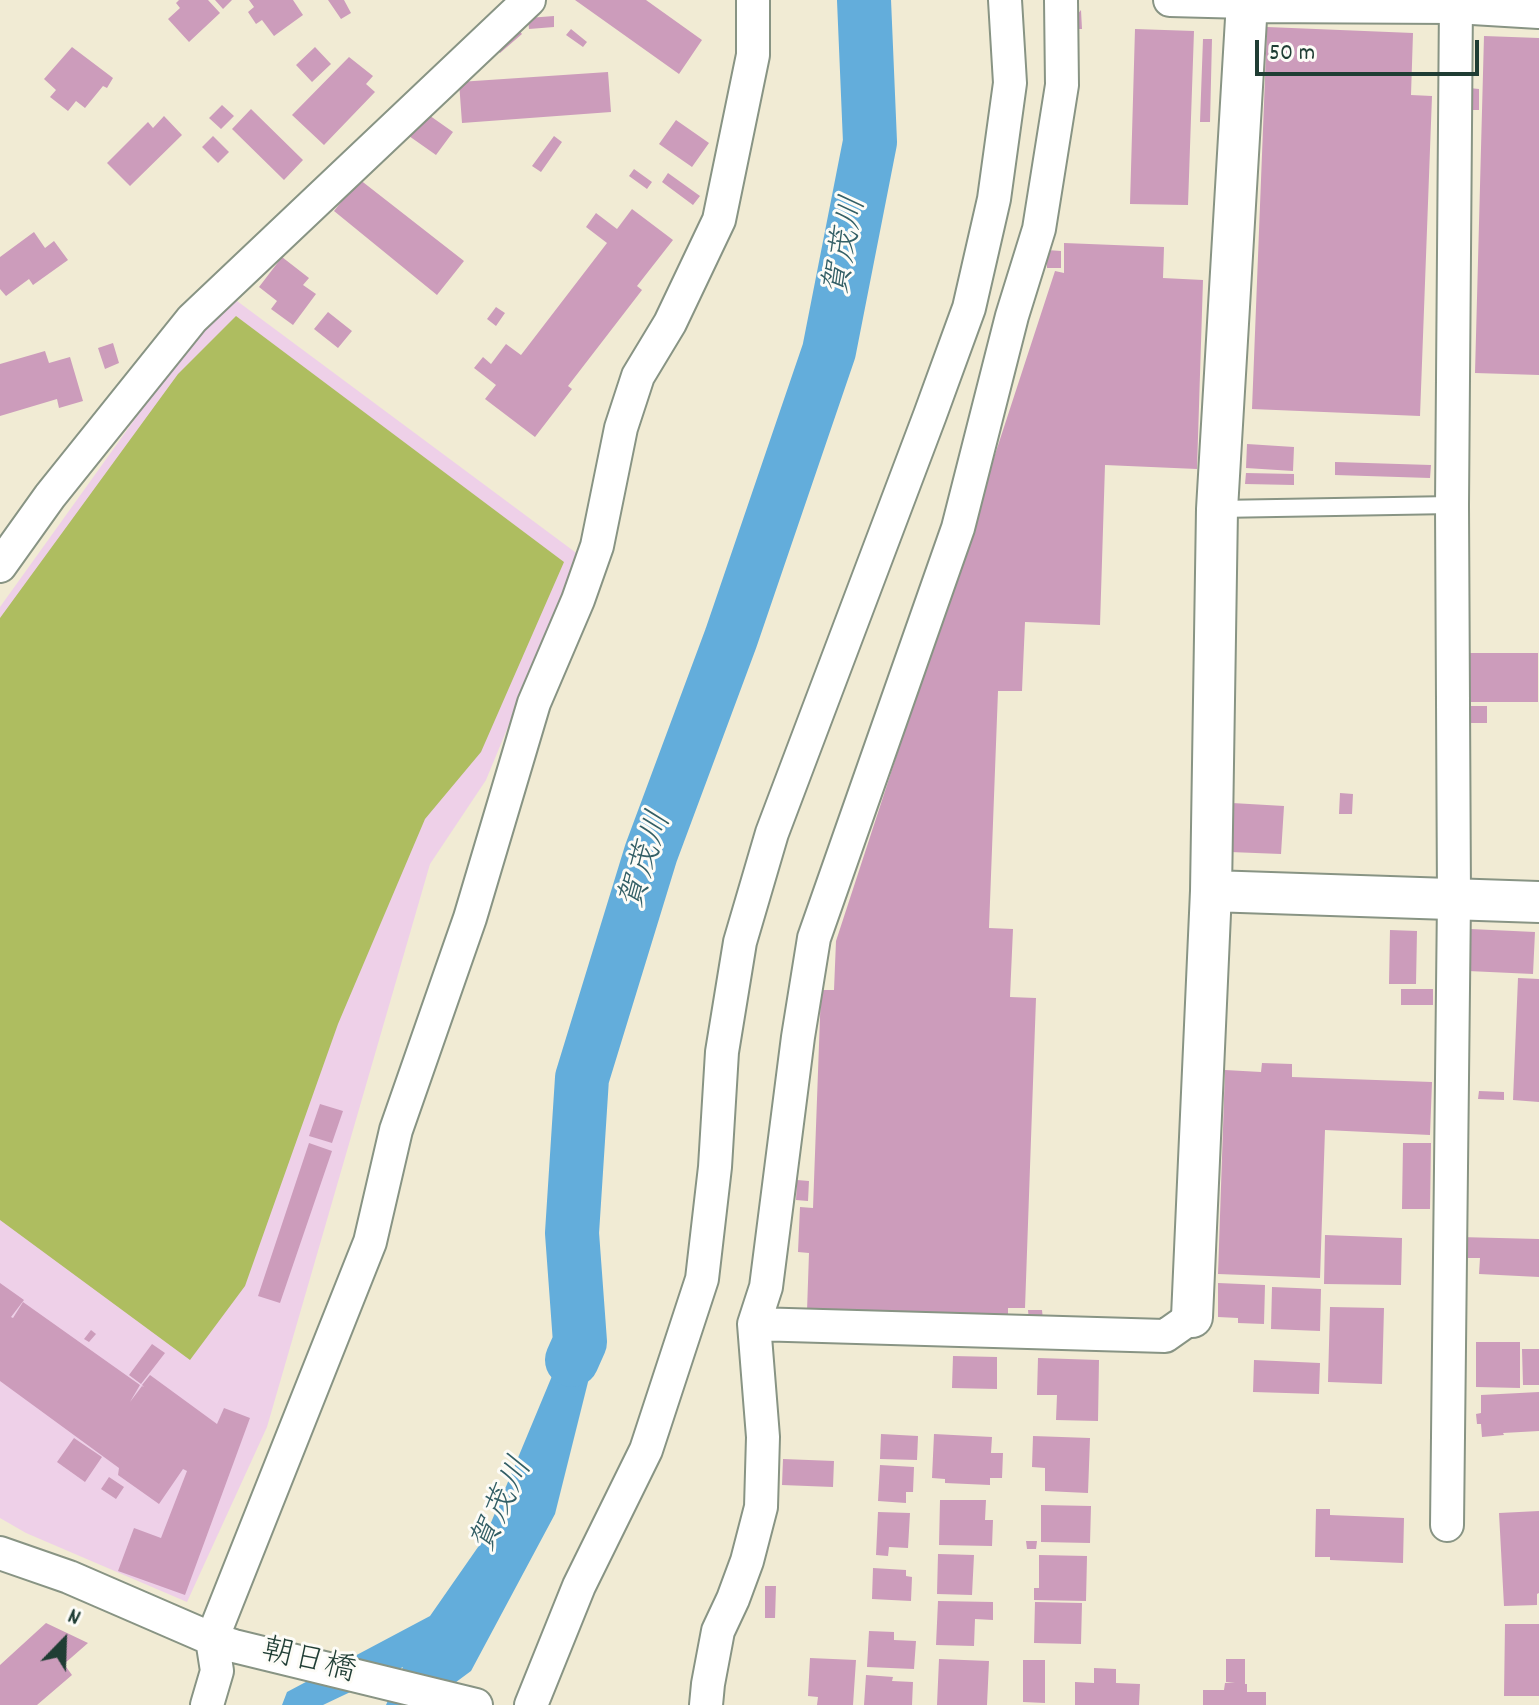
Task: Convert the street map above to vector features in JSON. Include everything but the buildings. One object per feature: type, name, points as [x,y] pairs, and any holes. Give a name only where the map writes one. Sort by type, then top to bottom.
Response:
[{"type":"street","points":[[0,566],[50,496],[192,319],[529,0]]},
{"type":"street","points":[[207,1705],[223,1643],[370,1242],[396,1130],[470,918],[534,703],[578,600],[597,546],[621,428],[638,376],[670,323],[719,220],[753,55],[753,0]]},
{"type":"street","points":[[531,1705],[579,1586],[646,1450],[702,1279],[715,1167],[722,1052],[740,942],[772,833],[969,308],[994,199],[1010,83],[1005,0]]},
{"type":"street","points":[[706,1705],[718,1631],[747,1561],[761,1507],[763,1437],[754,1324],[766,1287],[814,938],[958,528],[1012,316],[1039,229],[1062,85],[1061,0]]},
{"type":"street","points":[[1170,0],[1456,2],[1539,8]]},
{"type":"street","points":[[754,1324],[1165,1336],[1192,1317],[1211,891],[1217,509],[1247,1]]},
{"type":"street","points":[[1447,1525],[1454,899],[1452,505],[1456,2]]},
{"type":"street","points":[[1211,891],[1539,902]]},
{"type":"street","name":"朝日橋","points":[[0,1553],[69,1577],[223,1643],[476,1705]]},
{"type":"lane","points":[[1217,509],[1452,505]]},
{"type":"shaded area","points":[[233,298],[579,555],[486,780],[430,864],[267,1427],[187,1602],[26,1533],[0,1518],[0,607],[173,366]]},
{"type":"green space","points":[[236,316],[564,562],[481,752],[425,819],[338,1024],[245,1286],[190,1360],[0,1220],[0,618],[178,374]]},
{"type":"water","points":[[576,1288],[598,1342],[555,1514],[471,1671],[425,1705],[386,1705],[403,1667],[323,1705],[282,1705],[287,1692],[430,1616],[485,1537],[567,1340]]},
{"type":"waterway","name":"賀茂川","points":[[572,1360],[580,1342],[572,1233],[582,1078],[651,853],[731,638],[829,351],[870,142],[864,0]]}]
